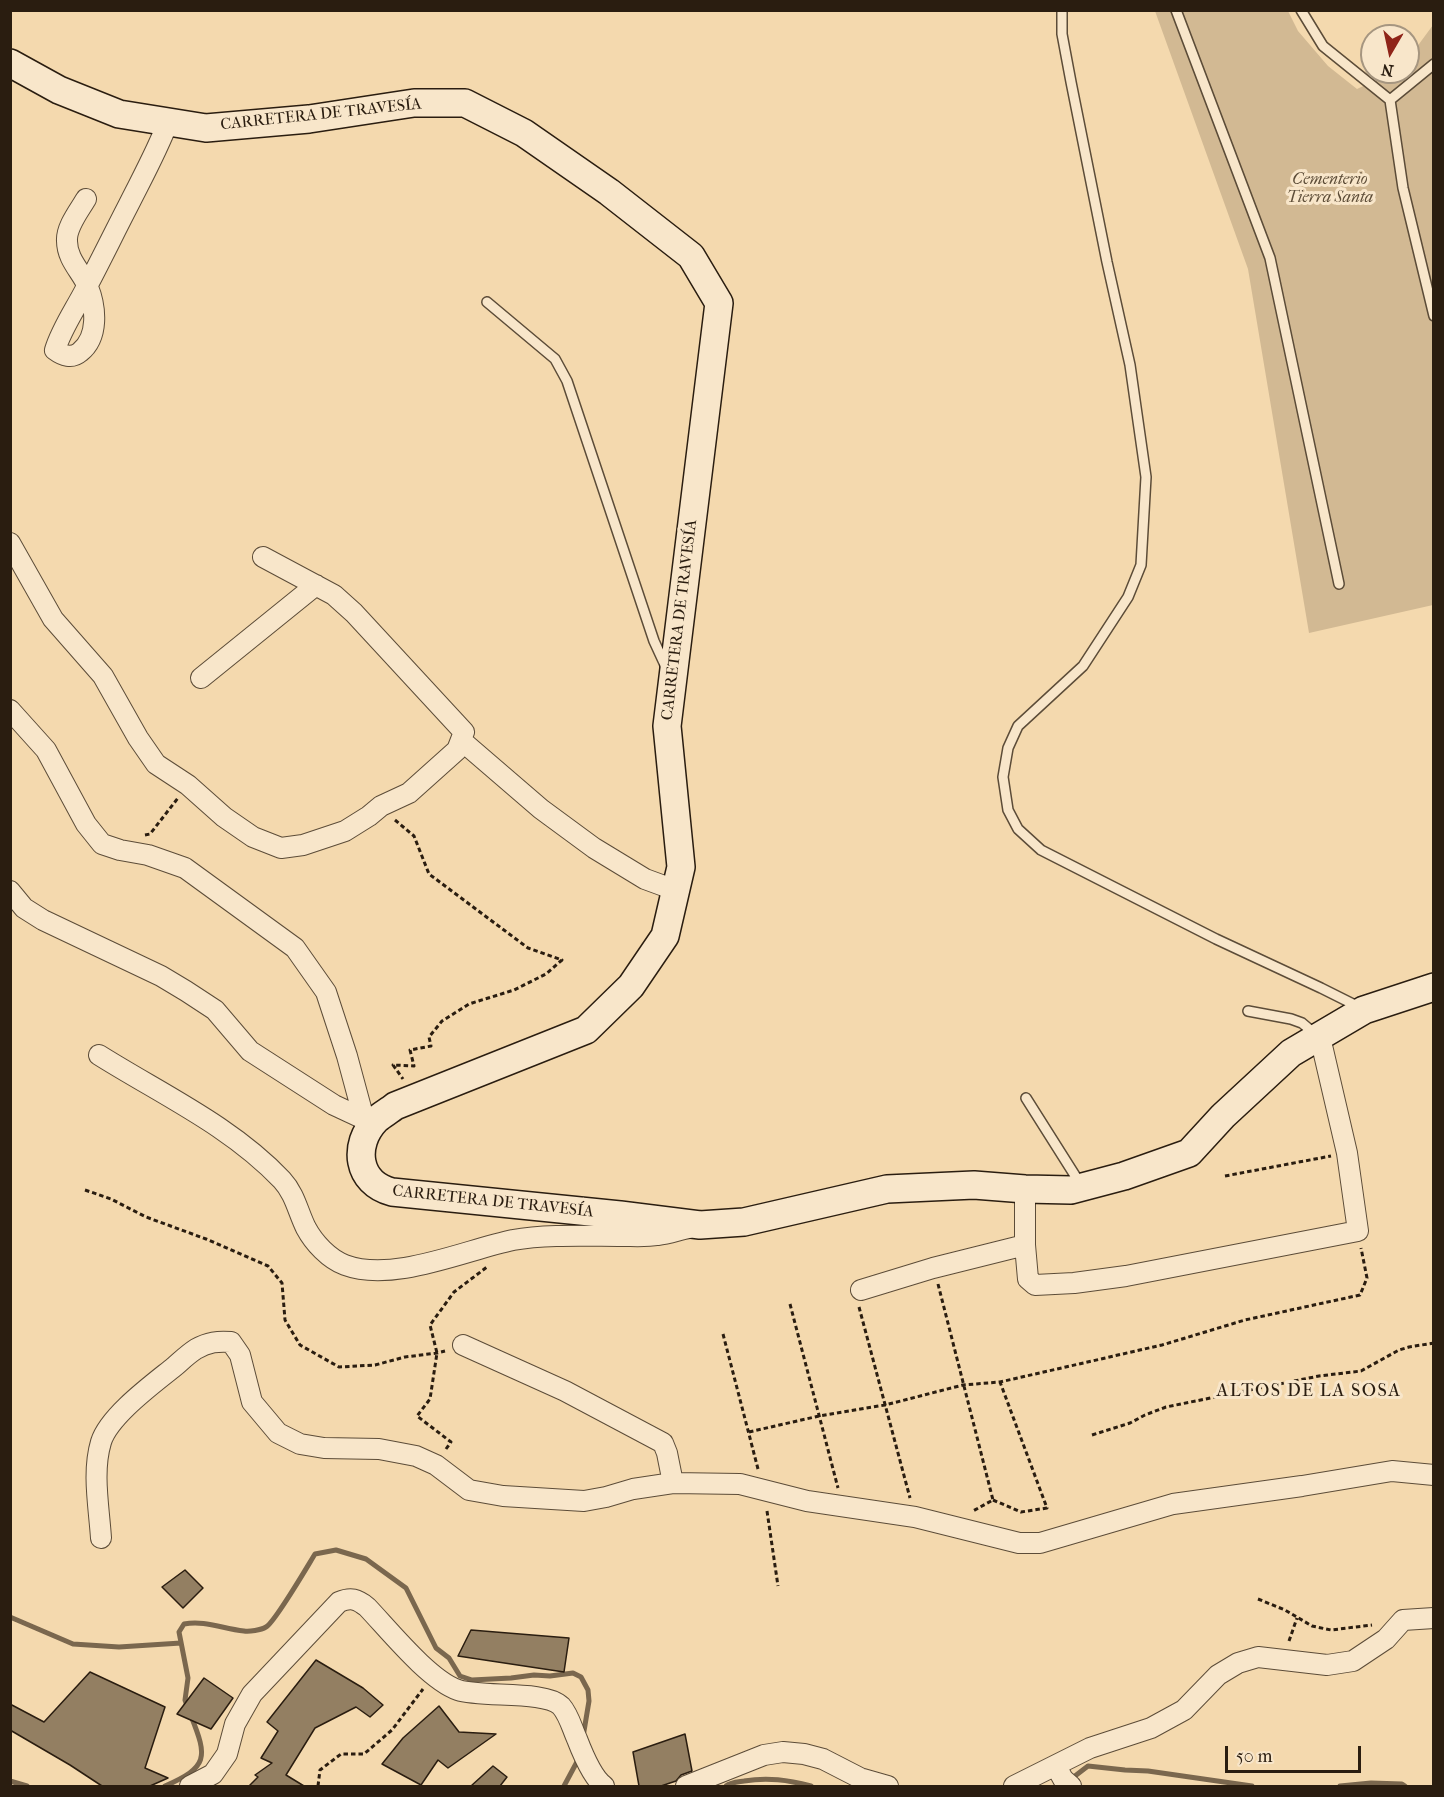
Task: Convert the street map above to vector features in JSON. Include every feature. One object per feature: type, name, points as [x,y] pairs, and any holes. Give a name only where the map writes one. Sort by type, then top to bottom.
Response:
[{"type":"street","name":"CARRETERA DE TRAVESÍA","points":[[10,63],[59,90],[119,114],[206,128],[309,119],[414,103],[465,104],[524,133],[609,192],[691,256],[719,303],[667,726],[681,867],[665,936],[631,986],[586,1030],[378,1115],[366,1134],[361,1150],[363,1167],[370,1181],[381,1189],[700,1226],[744,1222],[887,1189],[974,1185],[1025,1190],[1071,1190],[1124,1176],[1189,1153],[1223,1116],[1291,1053],[1364,1010],[1434,987]]},
{"type":"street","points":[[86,199],[69,228],[66,241],[76,270],[87,286],[159,146],[168,122]]},
{"type":"street","points":[[10,543],[53,619],[103,676],[138,738],[156,764],[188,785],[224,817],[253,837],[281,848],[303,845],[345,831],[381,806],[409,793],[457,750],[464,732],[354,613],[334,595],[263,557]]},
{"type":"street","points":[[201,678],[316,585]]},
{"type":"street","points":[[10,710],[46,750],[86,824],[102,844],[186,867],[294,948],[326,992],[347,1056],[378,1115]]},
{"type":"street","points":[[462,741],[541,809],[594,848],[645,879],[675,890]]},
{"type":"street","points":[[10,891],[24,908],[43,920],[161,976],[215,1010],[250,1051],[334,1105],[378,1115]]},
{"type":"street","points":[[1025,1190],[1028,1279],[1035,1285],[1126,1276],[1358,1231],[1347,1153],[1320,1037]]},
{"type":"street","points":[[99,1055],[226,1132],[262,1161],[284,1182],[313,1238],[327,1255],[345,1265],[382,1270],[407,1267],[514,1240],[566,1236],[657,1236],[700,1226]]},
{"type":"street","points":[[861,1290],[1026,1245]]},
{"type":"street","points":[[101,1538],[98,1456],[102,1440],[110,1424],[197,1349],[218,1341],[231,1342],[240,1355],[252,1402],[278,1433],[300,1444],[324,1448],[379,1449],[416,1456],[435,1465],[469,1490],[503,1496],[584,1500],[673,1483],[740,1484],[807,1502],[915,1517],[1019,1543],[1040,1543],[1173,1504],[1392,1471],[1434,1475]]},
{"type":"street","points":[[463,1345],[565,1391],[663,1443],[673,1483]]},
{"type":"street","points":[[190,1786],[213,1774],[227,1754],[235,1724],[252,1694],[339,1602],[348,1598],[358,1600],[367,1607],[434,1676],[458,1690],[540,1697],[560,1705],[571,1722],[576,1739],[600,1783]]},
{"type":"street","points":[[1014,1786],[1063,1777],[1090,1748],[1151,1728],[1184,1710],[1218,1675],[1238,1664],[1258,1657],[1327,1665],[1353,1661],[1386,1638],[1404,1620],[1434,1618]]},
{"type":"street","points":[[686,1786],[764,1755],[783,1752],[804,1754],[823,1760],[860,1778],[888,1786]]},
{"type":"lane","points":[[1062,10],[1062,34],[1069,73],[1130,365],[1146,477],[1141,565],[1128,597],[1083,666],[1018,726],[1008,748],[1003,777],[1008,810],[1018,829],[1041,850],[1216,939],[1364,1010]]},
{"type":"lane","points":[[1176,10],[1270,258],[1339,584]]},
{"type":"lane","points":[[1301,10],[1323,46],[1390,100],[1403,188],[1434,315]]},
{"type":"lane","points":[[1390,100],[1434,64]]},
{"type":"lane","points":[[487,302],[555,359],[567,381],[654,641],[673,680]]},
{"type":"lane","points":[[1248,1011],[1292,1019],[1302,1023],[1320,1037]]},
{"type":"lane","points":[[1026,1098],[1082,1187]]},
{"type":"path","points":[[141,836],[150,834],[188,785]]},
{"type":"path","points":[[378,1115],[403,1079],[393,1065],[414,1066],[410,1050],[431,1047],[429,1037],[442,1022],[469,1004],[514,990],[546,974],[562,960],[528,948],[429,874],[414,836],[381,806]]},
{"type":"path","points":[[1225,1176],[1347,1153]]},
{"type":"path","points":[[85,1190],[268,1266],[282,1283],[285,1320],[300,1345],[339,1367],[375,1365],[405,1357],[437,1353]]},
{"type":"path","points":[[749,1432],[819,1416],[885,1405],[963,1385],[1000,1382],[1162,1345],[1245,1320],[1360,1295],[1367,1278],[1358,1231]]},
{"type":"path","points":[[435,1465],[451,1442],[417,1416],[430,1399],[437,1353],[430,1324],[454,1292],[487,1267],[514,1240]]},
{"type":"path","points":[[933,1269],[993,1500]]},
{"type":"path","points":[[861,1290],[859,1308],[915,1517]]},
{"type":"path","points":[[790,1304],[843,1507]]},
{"type":"path","points":[[723,1334],[764,1491],[778,1586]]},
{"type":"path","points":[[1092,1435],[1130,1423],[1166,1407],[1319,1376],[1361,1371],[1399,1350],[1434,1343]]},
{"type":"path","points":[[993,1500],[1021,1512],[1047,1508],[1000,1382]]},
{"type":"path","points":[[948,1526],[993,1500]]},
{"type":"path","points":[[1258,1599],[1285,1610],[1312,1626],[1331,1630],[1404,1620]]},
{"type":"path","points":[[1289,1660],[1287,1654],[1290,1636],[1297,1618]]},
{"type":"path","points":[[318,1786],[320,1770],[341,1754],[364,1754],[392,1730],[434,1676]]},
{"type":"green space","name":"Cementerio Tierra Santa","points":[[1155,11],[1288,11],[1298,31],[1328,66],[1357,89],[1368,84],[1420,84],[1420,43],[1433,25],[1433,605],[1309,633],[1248,269]]},
{"type":"building","points":[[185,1570],[203,1588],[183,1608],[162,1587]]},
{"type":"building","points":[[471,1630],[569,1638],[564,1672],[458,1656]]},
{"type":"building","points":[[316,1660],[363,1688],[383,1705],[370,1717],[356,1707],[315,1728],[286,1775],[304,1786],[249,1786],[258,1777],[255,1775],[272,1763],[261,1758],[278,1731],[267,1722]]},
{"type":"building","points":[[90,1672],[165,1707],[145,1768],[168,1778],[150,1786],[102,1786],[10,1730],[10,1704],[44,1722]]},
{"type":"building","points":[[204,1678],[233,1698],[211,1729],[177,1714]]},
{"type":"building","points":[[439,1706],[459,1732],[496,1734],[448,1768],[438,1760],[421,1785],[382,1764],[403,1738]]},
{"type":"building","points":[[685,1734],[692,1771],[681,1775],[676,1781],[661,1786],[639,1786],[633,1752]]},
{"type":"building","points":[[493,1766],[507,1777],[500,1786],[471,1786]]},
{"type":"waterway","points":[[188,1708],[185,1700],[188,1678],[179,1632],[184,1624],[207,1624],[246,1631],[264,1628],[291,1594],[315,1554],[336,1550],[366,1559],[406,1588],[436,1648],[449,1658],[460,1676],[472,1680],[573,1673],[581,1677],[588,1690],[589,1701],[583,1737]]},
{"type":"waterway","points":[[10,1617],[73,1644],[119,1647],[181,1643]]},
{"type":"waterway","points":[[165,1786],[190,1773],[197,1767],[200,1760],[202,1752],[200,1742],[191,1716]]},
{"type":"waterway","points":[[564,1786],[579,1758]]},
{"type":"waterway","points":[[1071,1779],[1088,1766],[1148,1771],[1252,1786]]},
{"type":"waterway","points":[[726,1786],[737,1782],[770,1779],[811,1786]]},
{"type":"waterway","points":[[10,1781],[27,1786]]},
{"type":"waterway","points":[[1340,1786],[1371,1783],[1405,1786]]},
{"type":"district","name":"ALTOS DE LA SOSA","points":[[1309,1392]]}]
